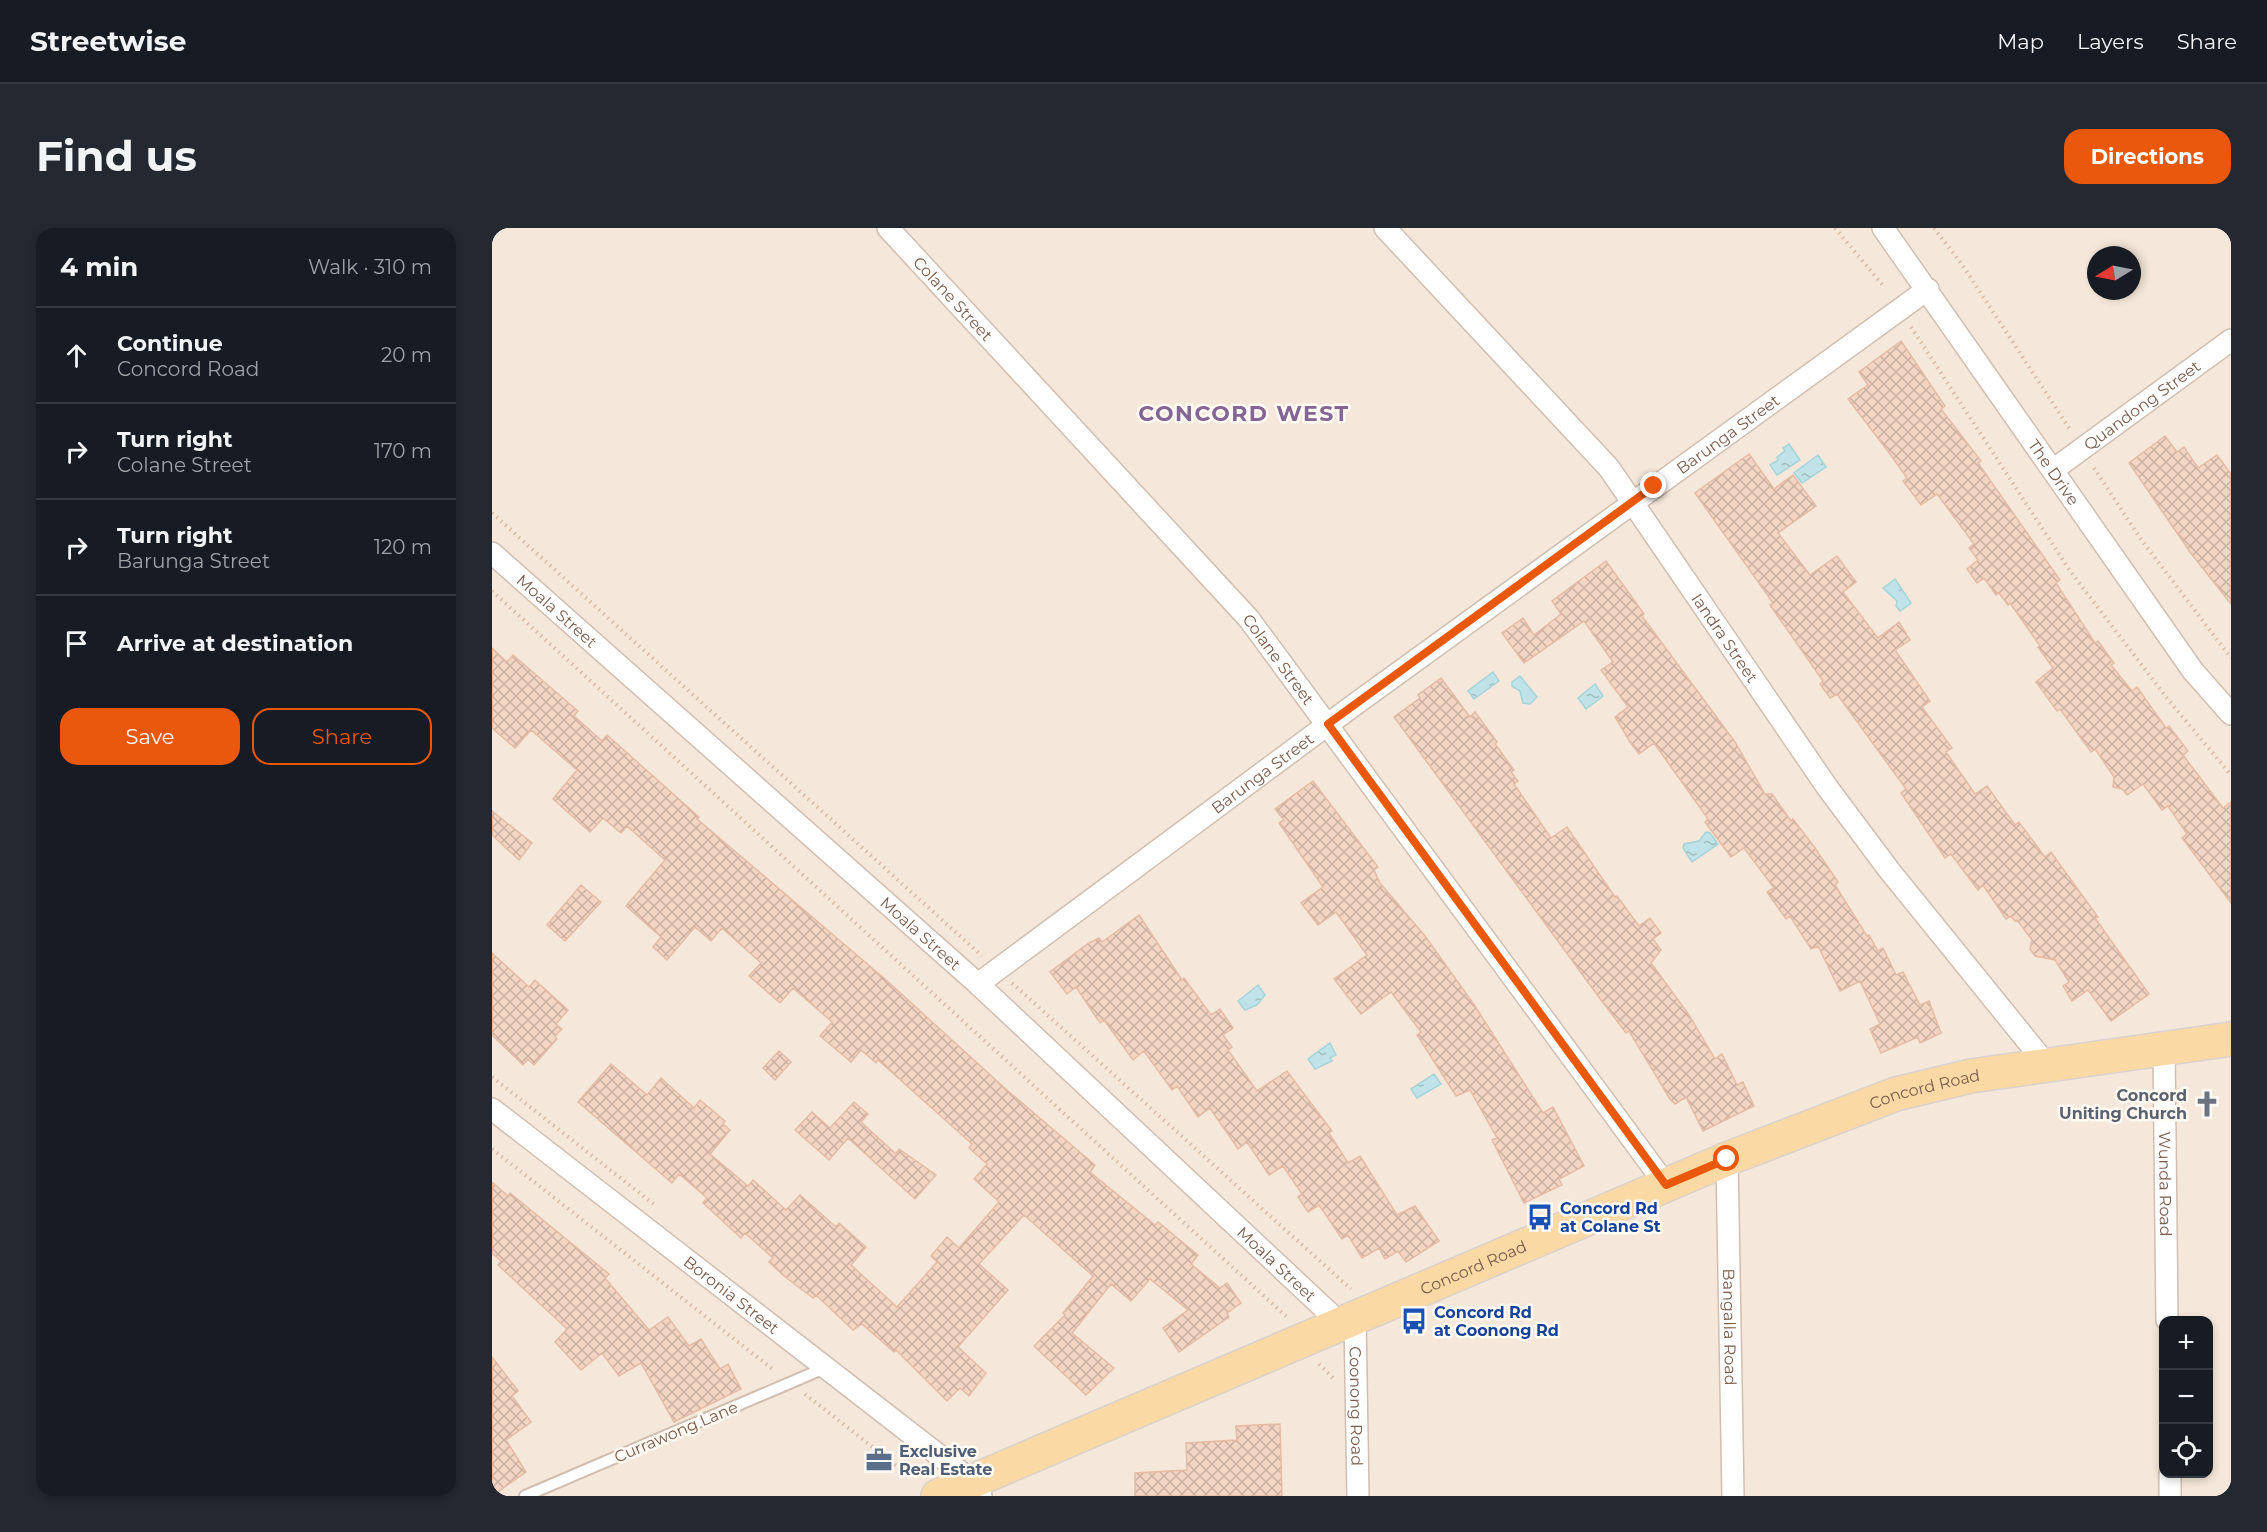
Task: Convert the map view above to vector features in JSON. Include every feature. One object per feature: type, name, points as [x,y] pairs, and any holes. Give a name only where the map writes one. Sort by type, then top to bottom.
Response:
[{"type":"main road","name":"Concord Road","points":[[938,1496],[976,1489],[1349,1311],[1727,1159],[1896,1094],[1932,1083],[2231,1040]]},
{"type":"street","name":"Colane Street","points":[[888,228],[1249,619],[1666,1185]]},
{"type":"street","name":"Iandra Street","points":[[1385,228],[1609,468],[1827,787],[1889,870],[2046,1065]]},
{"type":"street","name":"The Drive","points":[[1883,228],[1928,289],[2193,671],[2231,714]]},
{"type":"street","name":"Barunga Street","points":[[978,984],[1328,724],[1928,289]]},
{"type":"street","name":"Quandong Street","points":[[2053,470],[2231,340]]},
{"type":"street","name":"Moala Street","points":[[492,554],[1349,1311]]},
{"type":"street","name":"Wunda Road","points":[[2164,1048],[2167,1316]]},
{"type":"street","name":"Boronia Street","points":[[492,1109],[826,1367],[976,1489]]},
{"type":"street","name":"Bangalla Road","points":[[1727,1159],[1733,1496]]},
{"type":"street","name":"Coonong Road","points":[[1349,1311],[1358,1496]]},
{"type":"street","points":[[2169,1478],[2170,1496]]},
{"type":"lane","name":"Currawong Lane","points":[[525,1496],[826,1367]]},
{"type":"path","points":[[1835,228],[1885,288]]},
{"type":"path","points":[[1934,228],[1963,266],[2074,437]]},
{"type":"path","points":[[1907,321],[2070,571],[2170,702],[2231,776]]},
{"type":"path","points":[[2094,468],[2140,538],[2231,658]]},
{"type":"path","points":[[492,513],[982,956]]},
{"type":"path","points":[[492,591],[1287,1317]]},
{"type":"path","points":[[1008,980],[1349,1311]]},
{"type":"path","points":[[492,1149],[908,1475]]},
{"type":"path","points":[[1319,1364],[1333,1377],[1333,1386]]},
{"type":"shaded area","points":[[492,228],[2231,228],[2231,1496],[492,1496]]},
{"type":"water","points":[[1789,444],[1800,460],[1777,475],[1770,465],[1778,460],[1777,457],[1785,451],[1783,448]]},
{"type":"water","points":[[1818,455],[1826,467],[1802,483],[1794,473]]},
{"type":"water","points":[[1895,579],[1911,603],[1900,611],[1896,606],[1897,601],[1883,588]]},
{"type":"water","points":[[1493,672],[1499,681],[1474,699],[1468,691]]},
{"type":"water","points":[[1520,676],[1537,697],[1530,704],[1523,703],[1520,691],[1512,686],[1512,682]]},
{"type":"water","points":[[1595,684],[1603,696],[1586,709],[1578,698]]},
{"type":"water","points":[[1706,832],[1710,833],[1718,844],[1692,862],[1683,848],[1684,844],[1699,841]]},
{"type":"water","points":[[1258,985],[1265,995],[1257,1005],[1245,1010],[1238,1001]]},
{"type":"water","points":[[1330,1043],[1336,1055],[1330,1058],[1332,1061],[1315,1069],[1308,1059]]},
{"type":"water","points":[[1434,1074],[1441,1084],[1417,1098],[1411,1089]]},
{"type":"building","points":[[1901,341],[1945,406],[1941,409],[1981,461],[1978,463],[2060,580],[2056,583],[2095,643],[2098,641],[2114,663],[2111,665],[2132,691],[2137,687],[2166,728],[2169,726],[2188,751],[2183,755],[2223,808],[2231,802],[2231,903],[2182,838],[2187,834],[2168,806],[2162,810],[2143,784],[2127,795],[2122,789],[2113,787],[2114,777],[2095,749],[2091,752],[2060,709],[2057,711],[2036,682],[2053,668],[2038,647],[2040,646],[2010,603],[2008,605],[1999,593],[1996,595],[1984,578],[1977,583],[1967,569],[1978,560],[1969,548],[1974,544],[1937,494],[1921,505],[1903,481],[1907,478],[1848,399],[1868,385],[1859,372]]},
{"type":"building","points":[[2165,436],[2177,452],[2184,447],[2198,468],[2217,455],[2231,474],[2231,604],[2190,552],[2129,463]]},
{"type":"building","points":[[1749,454],[1774,489],[1793,475],[1816,506],[1778,533],[1810,575],[1837,556],[1856,582],[1843,592],[1878,638],[1899,622],[1910,640],[1895,650],[1930,701],[1922,707],[1952,748],[1946,752],[1975,794],[1987,786],[2015,825],[2019,822],[2045,857],[2051,852],[2149,994],[2111,1021],[2088,990],[2072,1001],[2063,986],[2069,982],[2055,960],[2035,956],[2030,949],[2032,940],[2017,920],[2015,921],[2011,916],[2006,919],[1983,885],[1978,890],[1951,854],[1945,858],[1901,793],[1906,789],[1837,694],[1830,698],[1820,684],[1823,681],[1770,605],[1773,603],[1695,493]]},
{"type":"building","points":[[1606,561],[1644,614],[1642,616],[1735,742],[1765,794],[1772,794],[1791,821],[1793,819],[1815,848],[1838,882],[1835,885],[1878,951],[1883,948],[1896,975],[1903,972],[1920,1005],[1929,1001],[1941,1033],[1920,1043],[1918,1037],[1881,1053],[1870,1029],[1880,1024],[1860,981],[1840,991],[1818,946],[1811,949],[1790,916],[1786,919],[1767,892],[1774,888],[1744,848],[1731,857],[1705,822],[1708,819],[1654,743],[1639,754],[1630,742],[1615,717],[1628,707],[1601,670],[1613,662],[1584,621],[1524,663],[1502,633],[1523,618],[1534,635],[1561,614],[1552,601]]},
{"type":"building","points":[[492,648],[507,662],[513,655],[578,711],[574,716],[602,741],[607,735],[699,817],[697,819],[885,979],[1008,1091],[1095,1165],[1090,1172],[1155,1225],[1158,1222],[1198,1255],[1191,1264],[1220,1288],[1227,1283],[1241,1303],[1227,1313],[1229,1317],[1179,1352],[1163,1328],[1188,1310],[1150,1279],[1131,1301],[1111,1284],[1072,1333],[1114,1368],[1086,1395],[1034,1346],[1065,1315],[1063,1313],[1093,1276],[1024,1215],[979,1264],[1008,1290],[958,1347],[986,1373],[969,1396],[960,1388],[947,1401],[896,1350],[894,1352],[862,1324],[853,1330],[816,1295],[813,1298],[784,1276],[769,1262],[773,1258],[745,1233],[741,1238],[703,1203],[707,1198],[679,1174],[672,1183],[578,1102],[611,1064],[647,1095],[661,1078],[694,1108],[700,1100],[725,1121],[723,1124],[730,1130],[710,1154],[748,1186],[753,1180],[786,1210],[800,1195],[836,1227],[839,1223],[866,1247],[851,1265],[897,1307],[937,1262],[931,1256],[947,1237],[959,1248],[999,1202],[974,1179],[987,1164],[969,1148],[972,1144],[878,1060],[876,1063],[861,1050],[851,1062],[820,1036],[832,1022],[793,988],[780,1003],[749,976],[761,963],[722,928],[711,941],[695,927],[667,960],[653,947],[661,937],[626,906],[665,860],[627,826],[621,833],[603,818],[590,832],[553,799],[577,770],[531,730],[515,748],[492,728]]},
{"type":"building","points":[[1441,678],[1470,717],[1475,712],[1497,742],[1495,744],[1514,770],[1511,772],[1518,781],[1514,784],[1551,838],[1567,827],[1615,897],[1617,896],[1639,926],[1650,918],[1661,933],[1653,939],[1661,950],[1651,963],[1689,1015],[1715,1059],[1722,1054],[1737,1085],[1743,1082],[1754,1106],[1703,1131],[1686,1097],[1675,1104],[1670,1099],[1629,1031],[1626,1033],[1601,1000],[1394,717],[1420,698],[1418,695]]},
{"type":"building","points":[[1313,781],[1378,867],[1374,870],[1380,883],[1425,936],[1475,1006],[1543,1113],[1553,1107],[1584,1166],[1559,1179],[1562,1185],[1524,1203],[1492,1140],[1497,1138],[1470,1090],[1456,1096],[1417,1035],[1421,1032],[1391,992],[1361,1014],[1334,979],[1367,955],[1336,912],[1318,925],[1301,903],[1323,887],[1279,823],[1284,820],[1275,809]]},
{"type":"building","points":[[492,811],[532,843],[519,860],[492,835]]},
{"type":"building","points":[[581,885],[601,902],[565,941],[547,925]]},
{"type":"building","points":[[1139,915],[1182,980],[1184,978],[1211,1015],[1220,1009],[1233,1028],[1223,1035],[1232,1047],[1228,1050],[1257,1091],[1287,1071],[1332,1131],[1329,1133],[1348,1163],[1360,1156],[1397,1215],[1415,1206],[1439,1241],[1406,1262],[1398,1251],[1385,1259],[1379,1248],[1362,1258],[1348,1235],[1342,1239],[1319,1205],[1308,1212],[1298,1197],[1302,1194],[1283,1166],[1269,1175],[1247,1142],[1238,1149],[1210,1108],[1198,1117],[1177,1086],[1172,1090],[1144,1051],[1133,1060],[1104,1020],[1100,1023],[1076,987],[1067,994],[1050,972],[1089,943],[1099,938],[1102,942]]},
{"type":"building","points":[[492,953],[529,987],[535,980],[568,1010],[556,1024],[562,1029],[555,1036],[557,1039],[534,1065],[528,1059],[523,1065],[492,1035]]},
{"type":"building","points":[[779,1051],[791,1062],[775,1080],[763,1068]]},
{"type":"building","points":[[854,1102],[868,1114],[861,1122],[896,1154],[899,1149],[936,1175],[915,1199],[848,1138],[829,1160],[795,1130],[812,1112],[830,1128]]},
{"type":"building","points":[[492,1182],[508,1196],[510,1193],[609,1274],[605,1278],[649,1330],[668,1317],[689,1346],[701,1339],[720,1369],[728,1364],[741,1389],[674,1422],[641,1363],[619,1376],[602,1353],[581,1370],[555,1342],[567,1329],[498,1265],[501,1261],[492,1253]]},
{"type":"building","points":[[492,1357],[518,1391],[512,1396],[531,1422],[506,1440],[526,1472],[492,1496]]},
{"type":"building","points":[[1280,1424],[1282,1496],[1135,1496],[1135,1473],[1187,1470],[1186,1443],[1237,1440],[1236,1426]]},
{"type":"place","name":"Concord Uniting Church","points":[[2207,1104]]},
{"type":"place","name":"Concord Rd at Colane St","points":[[1540,1217]]},
{"type":"place","name":"Concord Rd at Coonong Rd","points":[[1414,1321]]},
{"type":"place","name":"Exclusive Real Estate","points":[[879,1460]]},
{"type":"district","name":"CONCORD WEST","points":[[1244,413]]},
{"type":"route","points":[[1654,486],[1328,724],[1666,1185],[1727,1159]]}]
